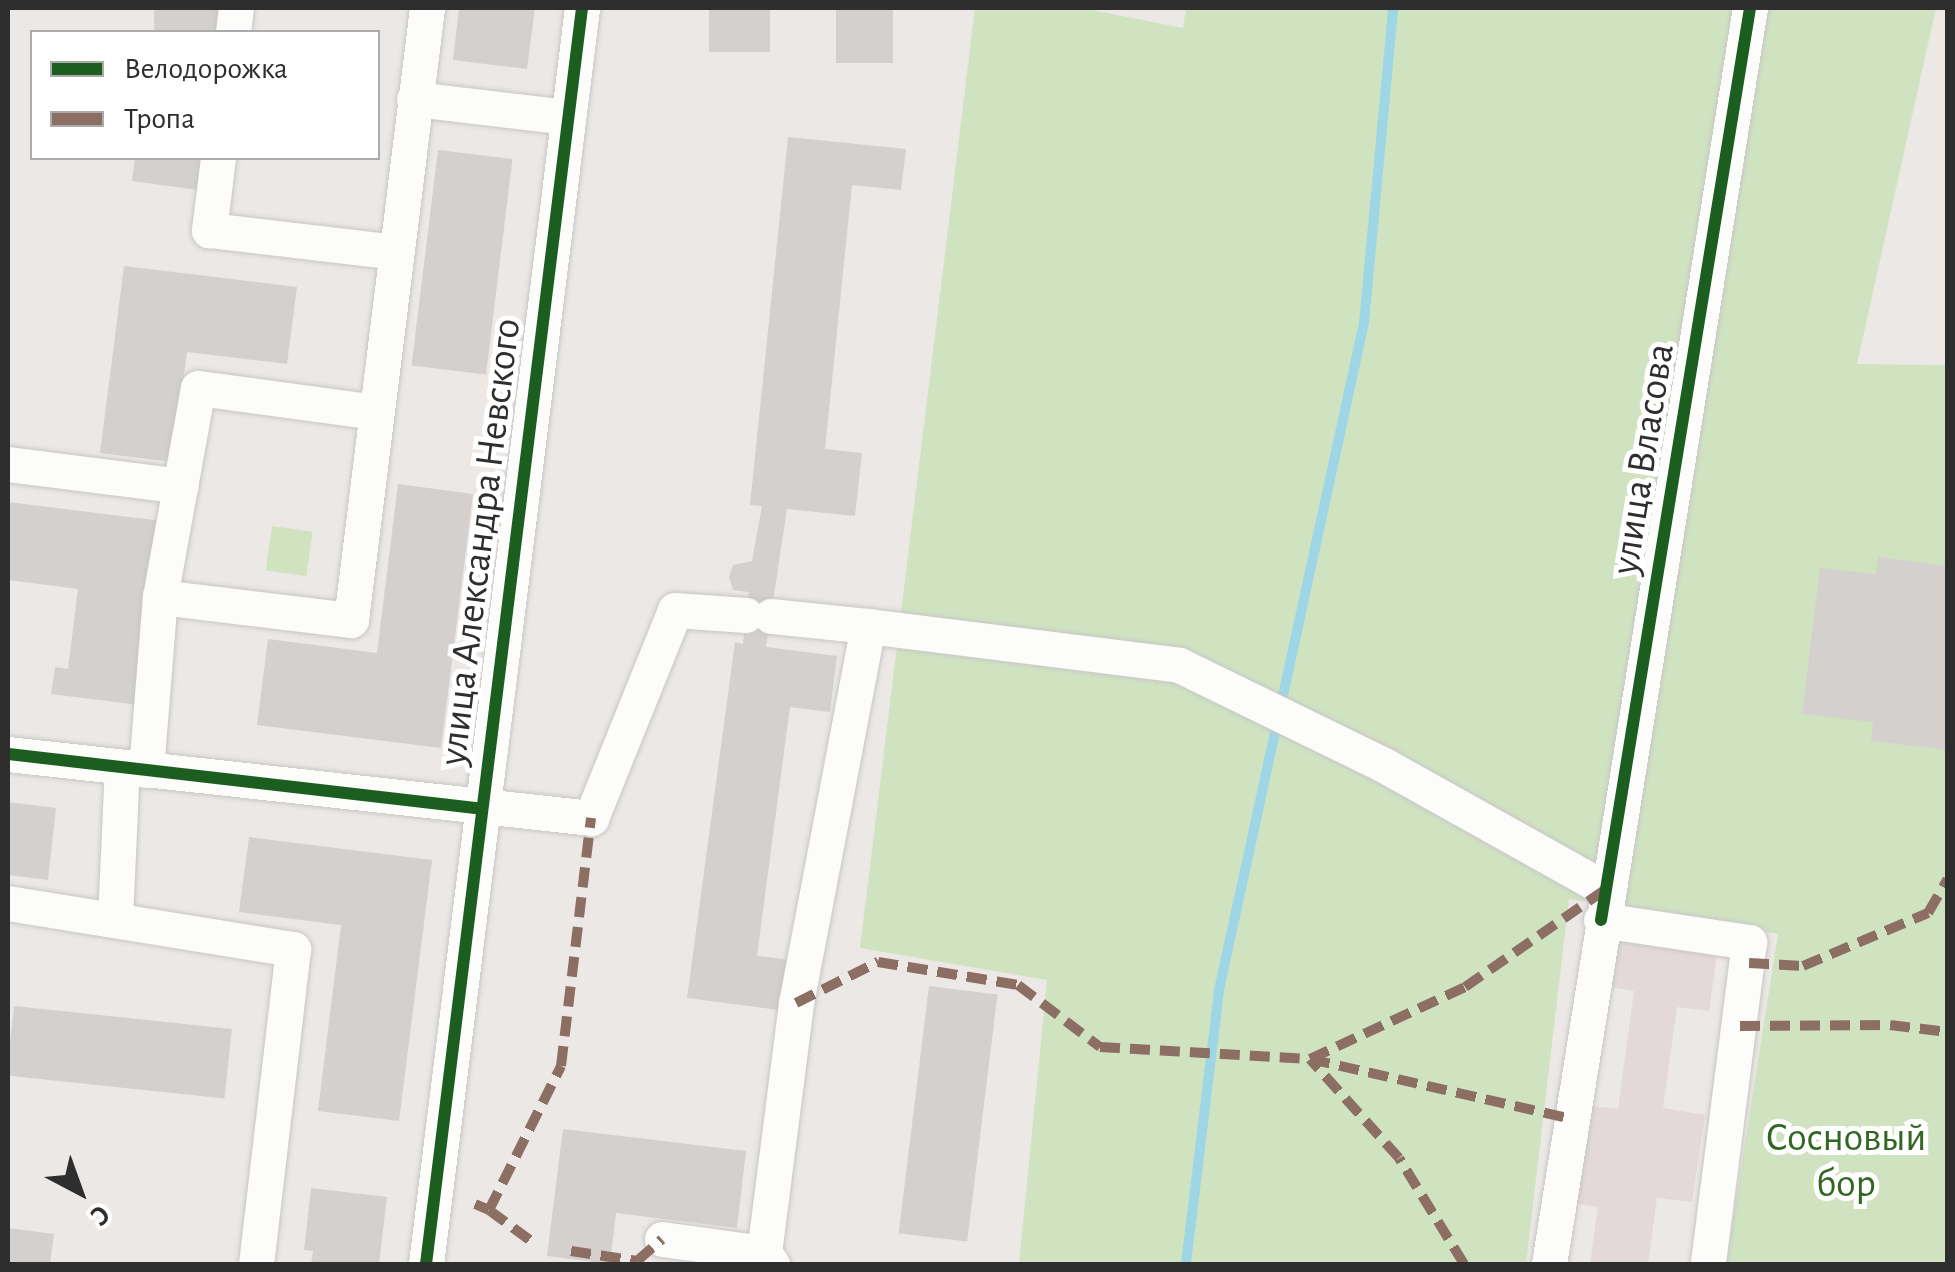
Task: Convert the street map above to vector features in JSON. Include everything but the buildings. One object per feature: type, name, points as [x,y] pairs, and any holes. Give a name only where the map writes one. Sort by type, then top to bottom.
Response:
[{"type":"street","points":[[160,597],[352,620],[427,8]]},
{"type":"street","name":"улица Александра Невского","points":[[426,1264],[478,808],[582,8]]},
{"type":"street","name":"улица Власова","points":[[1549,1264],[1603,904],[1750,8]]},
{"type":"street","points":[[414,98],[568,117]]},
{"type":"street","points":[[218,160],[209,230],[396,252]]},
{"type":"street","points":[[115,919],[160,597],[198,388],[376,412]]},
{"type":"street","points":[[8,464],[181,486]]},
{"type":"street","points":[[8,754],[591,818],[675,610],[868,626],[1179,664],[1384,765],[1603,904],[1750,942],[1708,1264]]},
{"type":"street","points":[[662,1239],[768,1259],[796,1002],[868,626]]},
{"type":"street","points":[[8,903],[293,950],[256,1264]]},
{"type":"shaded area","points":[[1612,940],[1717,954],[1709,1011],[1677,1007],[1663,1108],[1705,1115],[1692,1202],[1657,1198],[1648,1264],[1590,1264],[1598,1207],[1570,1203],[1583,1105],[1618,1109],[1634,991],[1605,986]]},
{"type":"green space","name":"Сосновый бор","points":[[975,8],[1082,8],[1183,28],[1186,8],[1936,8],[1857,364],[1947,365],[1947,1264],[1726,1264],[1778,934],[1569,899],[1526,1264],[1019,1264],[1047,980],[860,948]]},
{"type":"green space","points":[[272,526],[313,532],[306,576],[266,571]]},
{"type":"waterway","points":[[1186,1264],[1219,990],[1364,323],[1393,8]]},
{"type":"marked path","points":[[475,1204],[489,1210],[561,1066],[591,818]]},
{"type":"marked path","points":[[1749,963],[1803,966],[1928,913],[1948,879]]},
{"type":"marked path","points":[[1464,1264],[1399,1158],[1310,1059],[1465,987],[1606,889]]},
{"type":"marked path","points":[[796,1003],[878,962],[1018,985],[1100,1047],[1310,1059],[1571,1119]]},
{"type":"marked path","points":[[1740,1026],[1890,1025],[1948,1032]]},
{"type":"marked path","points":[[489,1210],[531,1241]]},
{"type":"marked path","points":[[571,1251],[637,1261],[662,1239]]},
{"type":"cycle path","points":[[426,1264],[582,8]]},
{"type":"cycle path","points":[[1601,920],[1750,8]]},
{"type":"cycle path","points":[[8,754],[478,808]]}]
